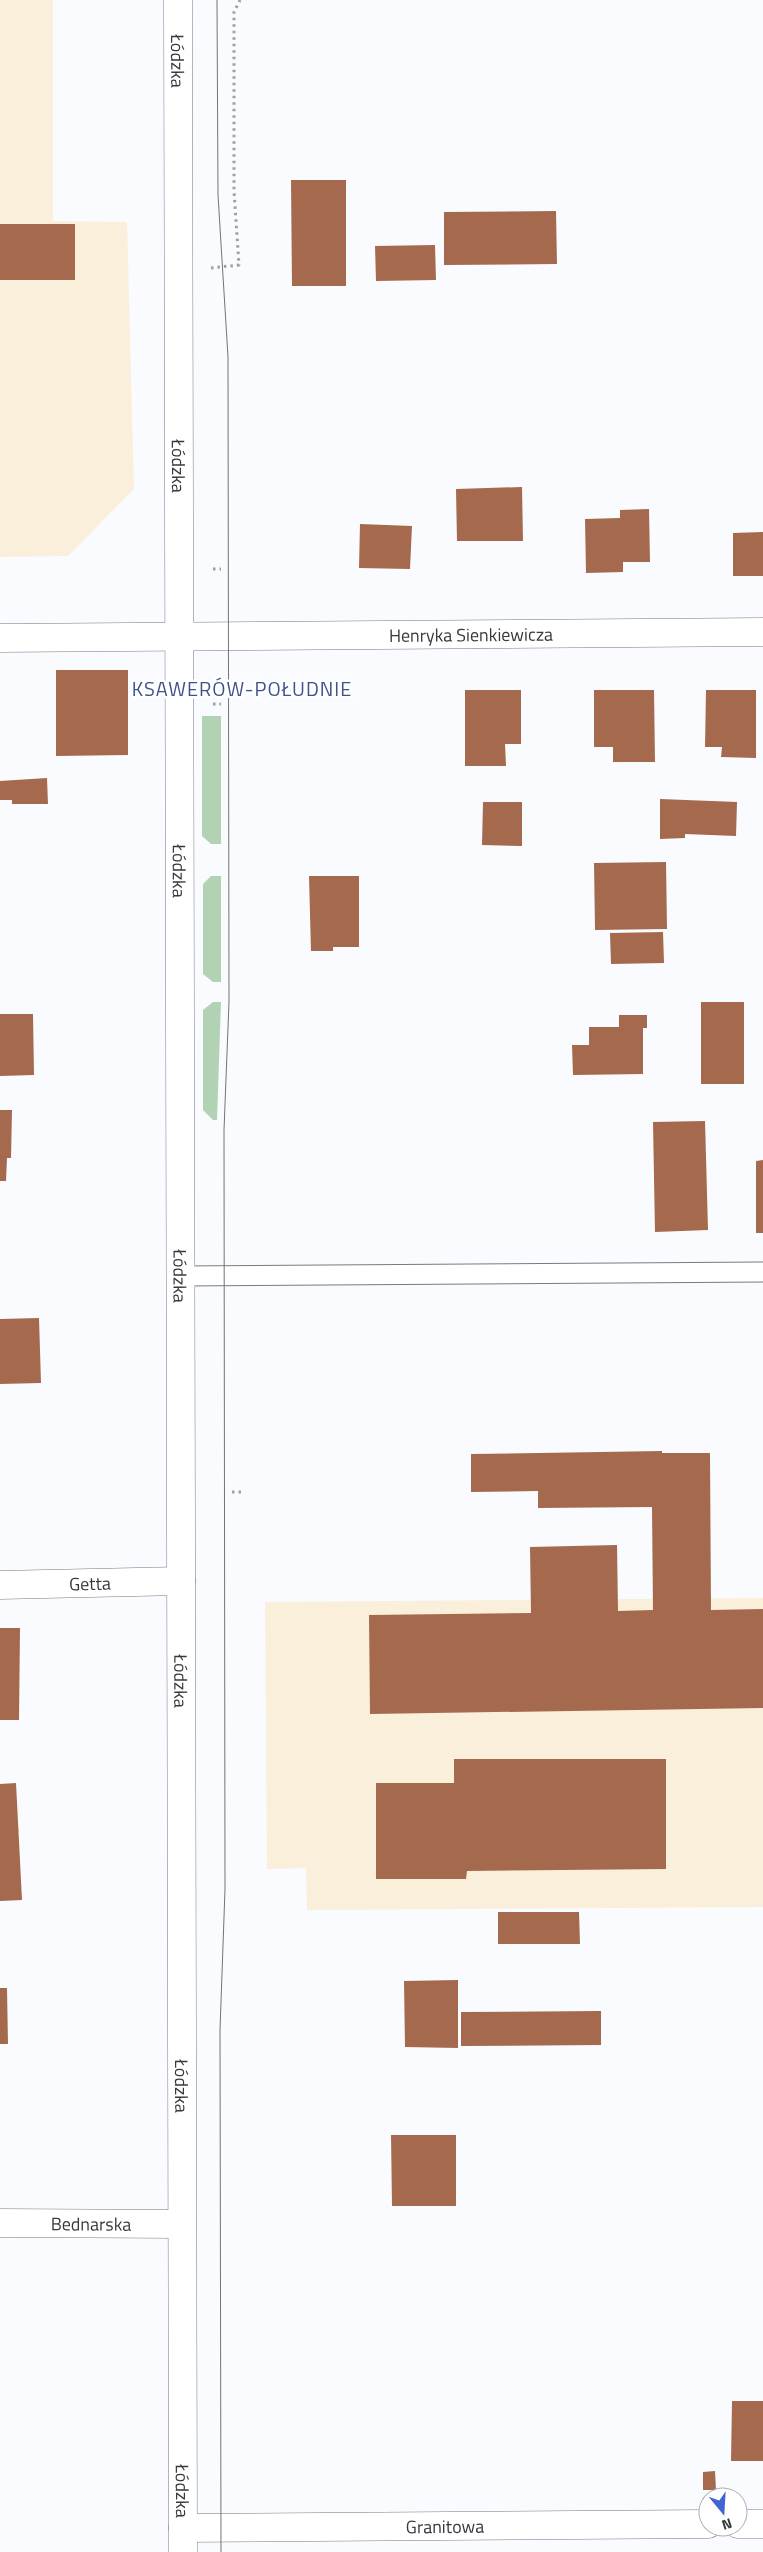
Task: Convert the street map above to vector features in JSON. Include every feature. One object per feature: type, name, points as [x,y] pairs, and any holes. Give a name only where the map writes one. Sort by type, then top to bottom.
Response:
[{"type":"main road","name":"Łódzka","points":[[178,0],[183,2540]]},
{"type":"main road","name":"Henryka Sienkiewicza","points":[[0,638],[763,632]]},
{"type":"main road","name":"Getta","points":[[0,1585],[181,1581]]},
{"type":"main road","name":"Bednarska","points":[[0,2223],[182,2224]]},
{"type":"main road","name":"Granitowa","points":[[183,2540],[698,2524]]},
{"type":"main road","points":[[748,2524],[763,2524]]},
{"type":"lane","points":[[181,1276],[763,1272]]},
{"type":"path","points":[[208,268],[239,265],[234,191],[234,12],[240,0]]},
{"type":"path","points":[[211,569],[212,564]]},
{"type":"path","points":[[232,1492],[242,1492]]},
{"type":"shaded area","points":[[0,0],[53,0],[53,221],[127,222],[134,489],[68,556],[0,557]]},
{"type":"shaded area","points":[[763,1598],[763,1907],[307,1910],[306,1868],[267,1869],[265,1602]]},
{"type":"green space","points":[[202,716],[221,716],[221,844],[211,844],[202,836]]},
{"type":"green space","points":[[211,876],[221,876],[221,982],[213,982],[203,974],[203,884]]},
{"type":"green space","points":[[213,1002],[221,1002],[217,1120],[213,1120],[203,1110],[203,1010]]},
{"type":"building","points":[[291,180],[346,180],[346,286],[292,286]]},
{"type":"building","points":[[556,211],[557,264],[444,265],[444,212]]},
{"type":"building","points":[[0,224],[75,224],[75,280],[0,280]]},
{"type":"building","points":[[435,245],[436,280],[376,281],[375,246]]},
{"type":"building","points":[[522,487],[523,541],[457,541],[456,489]]},
{"type":"building","points":[[649,509],[650,562],[623,562],[623,572],[586,573],[585,519],[620,518],[620,510]]},
{"type":"building","points":[[360,524],[412,526],[410,569],[359,568]]},
{"type":"building","points":[[763,532],[763,576],[733,576],[733,533]]},
{"type":"building","points":[[56,670],[128,670],[128,755],[56,756]]},
{"type":"building","points":[[465,690],[521,690],[521,744],[505,744],[506,766],[465,766]]},
{"type":"building","points":[[594,690],[654,690],[655,762],[613,762],[613,747],[594,747]]},
{"type":"building","points":[[706,690],[756,690],[756,758],[721,757],[722,747],[705,747]]},
{"type":"building","points":[[47,778],[48,804],[12,804],[12,800],[0,800],[0,781]]},
{"type":"building","points":[[660,799],[737,802],[736,836],[685,834],[685,838],[660,839]]},
{"type":"building","points":[[483,802],[522,802],[522,846],[482,845]]},
{"type":"building","points":[[666,862],[667,929],[595,930],[594,863]]},
{"type":"building","points":[[309,876],[359,876],[359,947],[333,947],[333,951],[311,951]]},
{"type":"building","points":[[663,932],[664,963],[611,964],[610,933]]},
{"type":"building","points":[[701,1002],[744,1002],[744,1084],[701,1084]]},
{"type":"building","points":[[0,1014],[33,1014],[34,1075],[0,1076]]},
{"type":"building","points":[[619,1015],[647,1015],[647,1028],[643,1028],[643,1074],[573,1075],[572,1045],[589,1045],[589,1027],[619,1027]]},
{"type":"building","points":[[0,1110],[12,1110],[11,1158],[7,1158],[6,1181],[0,1181]]},
{"type":"building","points":[[705,1121],[708,1230],[655,1232],[653,1122]]},
{"type":"building","points":[[763,1160],[763,1233],[756,1233],[756,1161]]},
{"type":"building","points":[[39,1318],[41,1383],[0,1384],[0,1319]]},
{"type":"building","points":[[662,1451],[662,1453],[710,1453],[711,1610],[763,1609],[763,1708],[370,1714],[369,1615],[531,1613],[530,1547],[617,1545],[618,1611],[653,1610],[652,1507],[538,1508],[538,1491],[471,1492],[471,1454]]},
{"type":"building","points":[[0,1628],[20,1628],[19,1720],[0,1720]]},
{"type":"building","points":[[454,1759],[666,1759],[666,1869],[467,1871],[466,1879],[376,1879],[376,1783],[454,1783]]},
{"type":"building","points":[[16,1783],[22,1900],[0,1901],[0,1784]]},
{"type":"building","points":[[498,1912],[579,1912],[580,1944],[498,1944]]},
{"type":"building","points":[[458,1980],[458,2048],[405,2047],[404,1981]]},
{"type":"building","points":[[0,1988],[7,1988],[8,2044],[0,2044]]},
{"type":"building","points":[[601,2011],[601,2045],[461,2046],[461,2012]]},
{"type":"building","points":[[391,2135],[456,2135],[456,2206],[392,2206]]},
{"type":"building","points":[[732,2401],[763,2401],[763,2461],[731,2461]]},
{"type":"building","points":[[715,2471],[716,2487],[703,2487],[703,2472]]},
{"type":"tram line","points":[[217,0],[218,195],[228,357],[229,1002],[224,1130],[225,1889],[220,2030],[221,2552]]},
{"type":"district","name":"KSAWERÓW-POŁUDNIE","points":[[242,688]]}]
